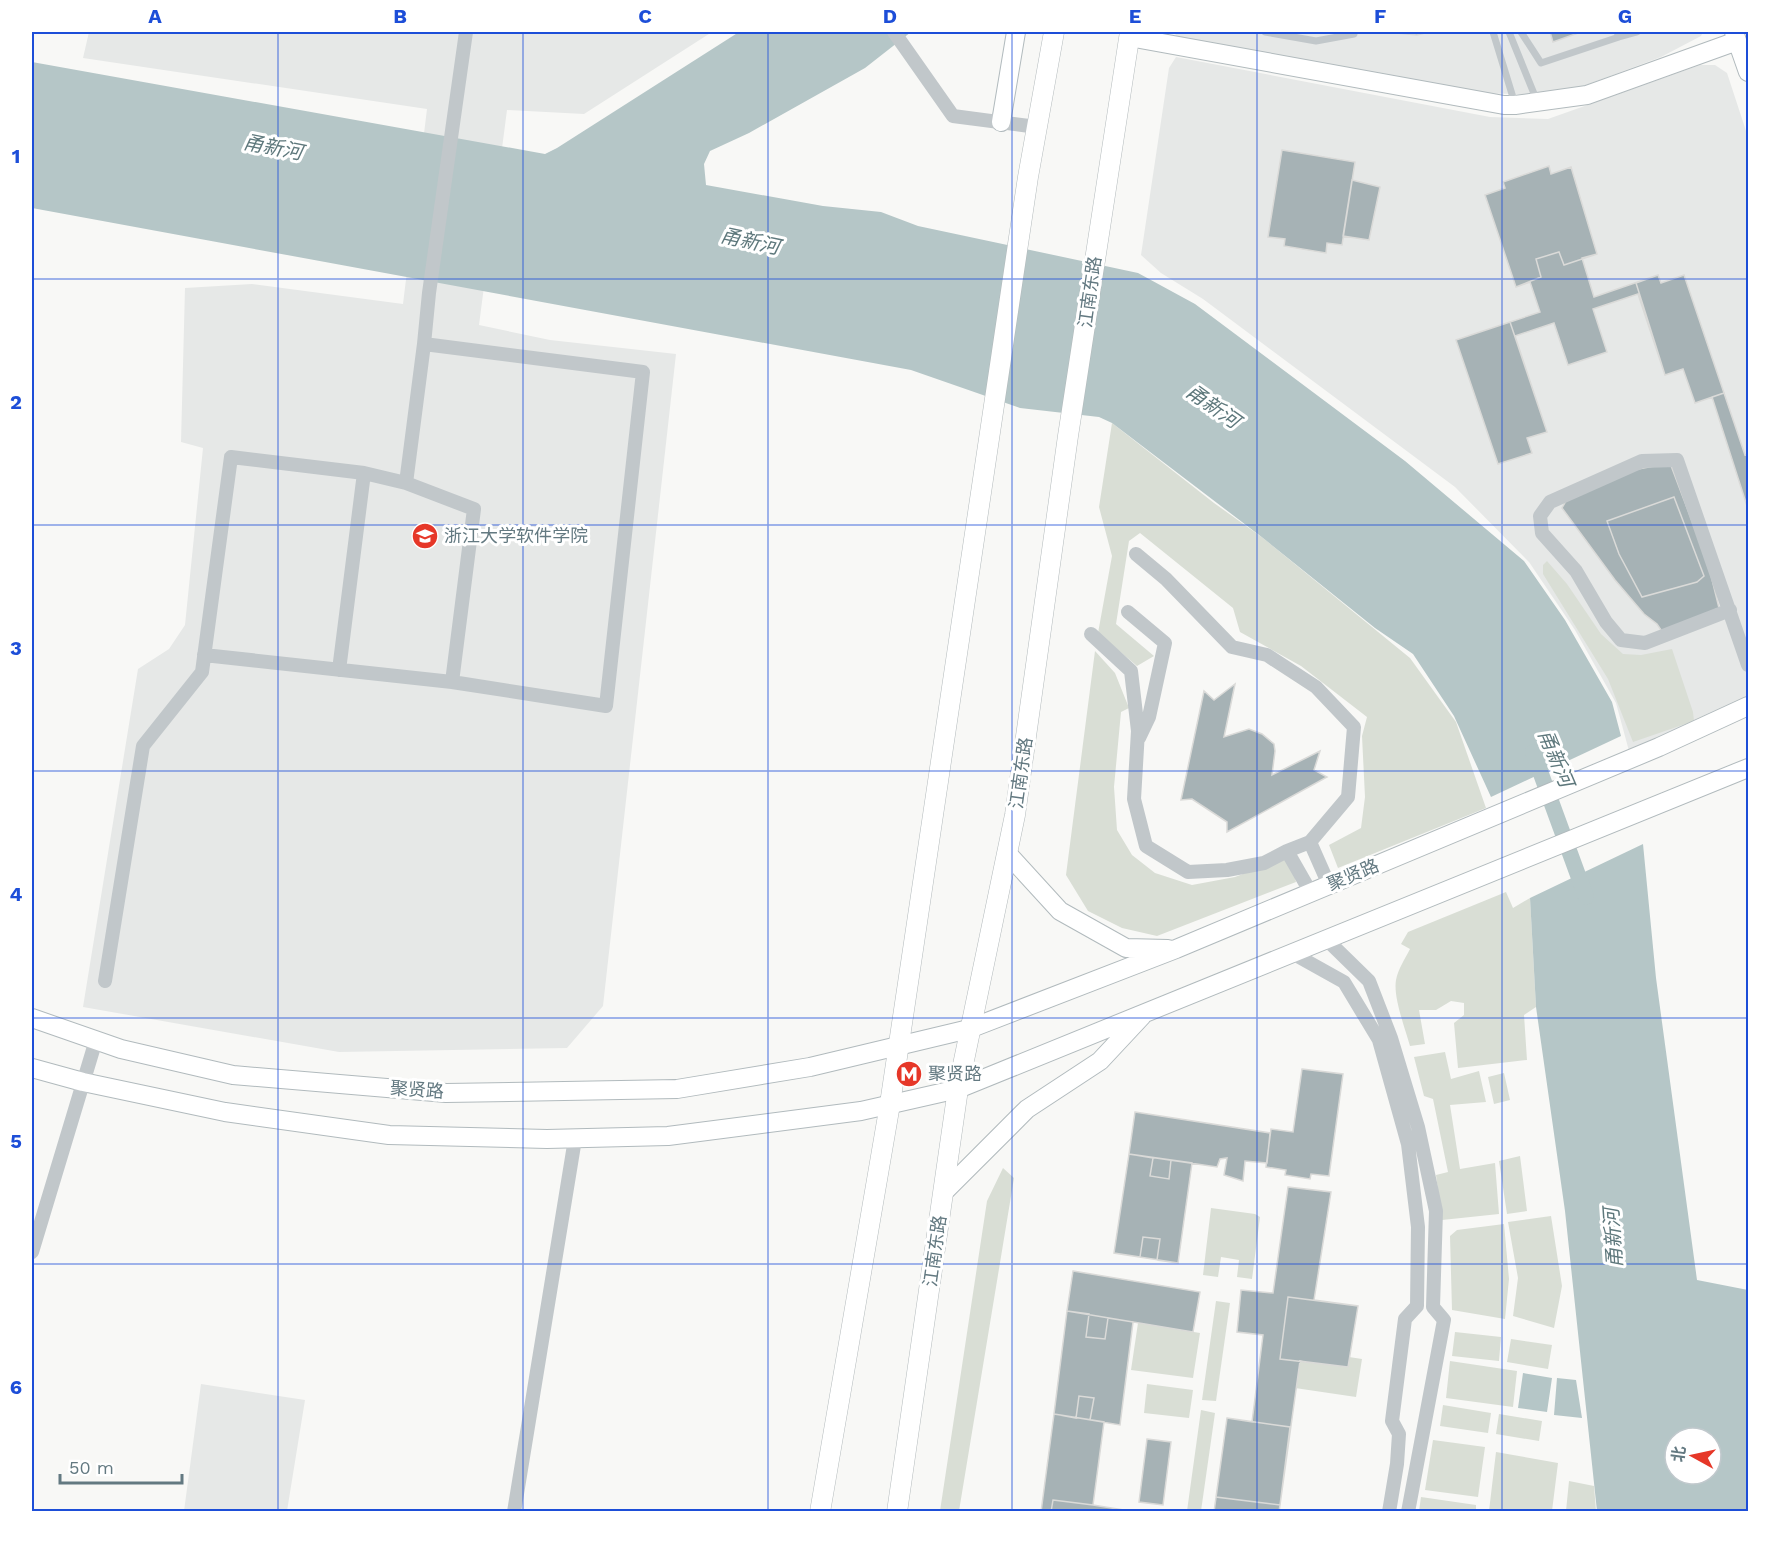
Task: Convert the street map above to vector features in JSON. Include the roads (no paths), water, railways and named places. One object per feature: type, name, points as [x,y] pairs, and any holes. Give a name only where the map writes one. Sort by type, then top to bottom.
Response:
[{"type":"main road","points":[[1001,122],[1016,32]]},
{"type":"main road","points":[[820,1512],[890,1104],[1028,177],[1054,32]]},
{"type":"main road","points":[[1129,34],[1504,105],[1538,103],[1587,95],[1736,36],[1749,72]]},
{"type":"main road","name":"江南东路","points":[[897,1512],[958,1089],[1015,815],[1068,436],[1129,34]]},
{"type":"main road","name":"聚贤路","points":[[32,1018],[121,1049],[233,1075],[446,1093],[677,1089],[810,1067],[969,1029],[1176,950],[1581,780],[1749,706]]},
{"type":"main road","points":[[32,1068],[83,1082],[225,1112],[389,1135],[575,1139],[668,1136],[861,1111],[958,1089],[1749,768]]},
{"type":"main road","points":[[1007,852],[1060,911],[1126,948],[1176,950]]},
{"type":"main road","points":[[943,1193],[1027,1109],[1100,1061],[1147,1011]]},
{"type":"street","points":[[406,483],[429,293],[466,32]]},
{"type":"street","points":[[898,36],[953,116],[1037,127]]},
{"type":"street","points":[[204,655],[452,682],[606,706],[643,372],[424,344]]},
{"type":"street","points":[[105,981],[143,746],[202,672],[231,457],[364,473],[406,483],[474,509],[452,682]]},
{"type":"street","points":[[1730,610],[1645,644],[1621,640],[1606,621],[1576,571],[1542,533],[1540,516],[1550,502],[1642,461],[1677,460],[1730,610],[1749,664]]},
{"type":"street","points":[[339,670],[364,473]]},
{"type":"street","points":[[1091,634],[1131,671],[1138,730],[1134,799],[1146,846],[1188,872],[1227,870],[1264,863],[1310,842],[1348,797],[1354,727],[1316,687],[1267,655],[1232,647],[1166,579],[1136,554]]},
{"type":"street","points":[[1128,612],[1166,643],[1149,717],[1137,742]]},
{"type":"street","points":[[1310,842],[1329,885]]},
{"type":"street","points":[[1287,851],[1311,893]]},
{"type":"street","points":[[1326,939],[1369,981],[1391,1038],[1418,1127],[1436,1210],[1433,1306],[1444,1320],[1408,1512]]},
{"type":"street","points":[[1292,953],[1344,982],[1379,1040],[1408,1144],[1418,1227],[1417,1305],[1405,1319],[1392,1421],[1399,1434],[1397,1464],[1389,1512]]},
{"type":"street","points":[[32,1252],[96,1040]]},
{"type":"street","points":[[514,1512],[575,1139]]},
{"type":"lane","points":[[1265,32],[1316,41],[1354,34],[1354,32]]},
{"type":"lane","points":[[1493,32],[1515,105]]},
{"type":"lane","points":[[1509,32],[1538,103]]},
{"type":"lane","points":[[1521,32],[1542,63],[1618,34],[1637,32]]},
{"type":"water","points":[[739,32],[911,32],[865,68],[749,133],[710,151],[704,164],[706,185],[823,206],[881,212],[918,226],[1138,273],[1195,304],[1405,461],[1524,561],[1565,620],[1612,702],[1621,736],[1491,797],[1454,716],[1413,654],[1375,628],[1263,538],[1112,423],[1099,417],[1020,408],[911,370],[32,208],[32,62],[545,154]]},
{"type":"water","points":[[1643,844],[1656,978],[1697,1280],[1748,1290],[1748,1511],[1597,1511],[1565,1211],[1536,1007],[1530,898]]},
{"type":"water","points":[[1523,1373],[1552,1378],[1547,1412],[1518,1408]]},
{"type":"water","points":[[1557,1378],[1576,1380],[1582,1418],[1554,1415]]},
{"type":"waterway","name":"甬新河","points":[[1533,752],[1586,897]]},
{"type":"place","name":"浙江大学软件学院","points":[[425,536]]},
{"type":"place","name":"聚贤路","points":[[909,1074]]}]
